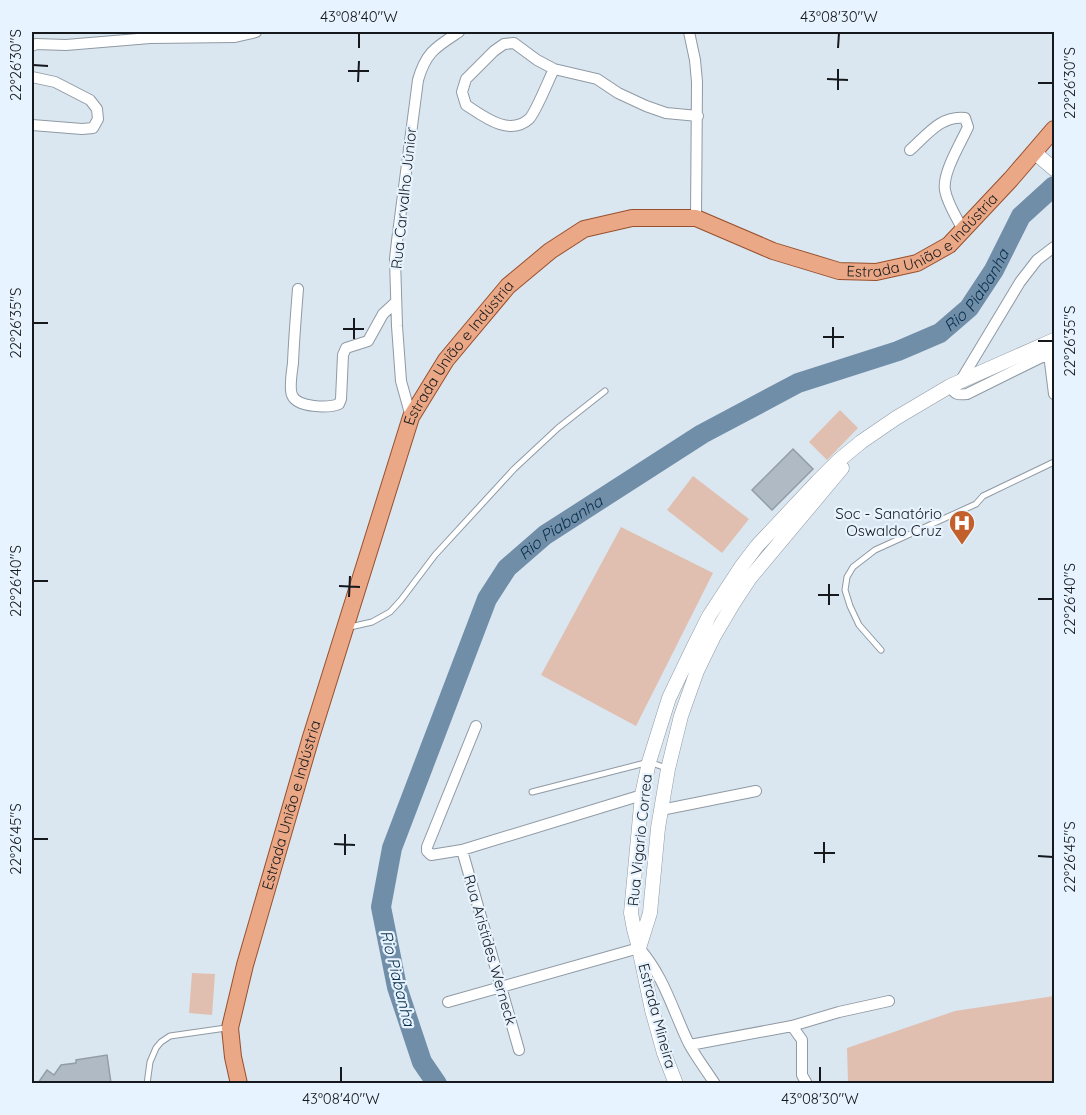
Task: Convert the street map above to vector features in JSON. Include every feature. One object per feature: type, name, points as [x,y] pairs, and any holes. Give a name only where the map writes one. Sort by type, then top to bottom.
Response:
[{"type":"main road","name":"Estrada União e Indústria","points":[[239,1083],[230,1028],[245,965],[308,749],[411,417],[459,343],[508,286],[550,251],[584,229],[632,218],[696,218],[773,251],[839,271],[876,272],[917,263],[948,245],[1054,129]]},
{"type":"street","points":[[32,46],[150,38],[235,37],[256,32]]},
{"type":"street","name":"Rua Carvalho Júnior","points":[[411,417],[401,381],[396,302],[397,241],[418,80],[422,66],[428,55],[438,45],[459,32]]},
{"type":"street","points":[[688,32],[695,60],[697,82],[696,218]]},
{"type":"street","points":[[554,69],[530,119],[518,126],[491,122],[466,105],[462,92],[466,79],[494,51],[504,44],[513,43],[554,69],[597,79],[618,93],[646,106],[666,113],[698,116]]},
{"type":"street","points":[[32,77],[55,82],[90,100],[97,110],[98,119],[93,128],[32,125]]},
{"type":"street","points":[[910,150],[942,121],[956,117],[965,118],[967,121],[968,127],[948,172],[944,187],[963,230]]},
{"type":"street","points":[[1034,152],[1054,169]]},
{"type":"street","name":"Rua Vigario Correa","points":[[715,1083],[690,1044],[672,1002],[650,960],[639,948],[631,913],[642,795],[649,762],[669,698],[709,616],[757,546],[838,461],[861,442],[896,418],[956,383],[983,344],[1020,282],[1037,260],[1054,247]]},
{"type":"street","points":[[298,289],[291,379],[292,396],[305,405],[332,407],[339,404],[343,355],[346,348],[368,341],[383,314],[396,302]]},
{"type":"street","points":[[1054,340],[956,383],[954,393],[968,394],[1052,352],[1054,394]]},
{"type":"street","points":[[983,344],[982,351],[986,360],[1000,365]]},
{"type":"street","name":"Rua Vigario Correa","points":[[639,948],[650,913],[658,828],[668,769],[681,716],[697,671],[714,636],[750,578],[861,442]]},
{"type":"street","points":[[741,567],[750,578]]},
{"type":"street","points":[[476,726],[427,847],[431,855],[462,850],[642,795]]},
{"type":"street","points":[[661,810],[756,791]]},
{"type":"street","name":"Rua Aristides Werneck","points":[[462,850],[519,1050]]},
{"type":"street","points":[[448,1002],[639,948]]},
{"type":"street","name":"Estrada Mineira","points":[[639,948],[652,1010],[664,1053],[676,1083]]},
{"type":"street","points":[[690,1044],[792,1026],[839,1012],[889,1001]]},
{"type":"street","points":[[792,1026],[802,1040],[802,1075],[807,1083]]},
{"type":"lane","points":[[345,628],[372,622],[390,612],[435,555],[514,469],[558,428],[605,391]]},
{"type":"lane","points":[[881,650],[858,625],[849,606],[845,590],[847,577],[854,567],[875,550],[976,504],[983,496],[1054,462]]},
{"type":"lane","points":[[532,792],[649,762],[668,769]]},
{"type":"lane","points":[[147,1083],[150,1062],[156,1048],[170,1036],[230,1028]]},
{"type":"shaded area","points":[[840,410],[858,428],[827,460],[809,442]]},
{"type":"shaded area","points":[[693,476],[749,519],[722,553],[667,510]]},
{"type":"shaded area","points":[[621,527],[713,573],[636,726],[541,675]]},
{"type":"shaded area","points":[[192,973],[215,974],[212,1015],[189,1013]]},
{"type":"shaded area","points":[[1054,996],[1054,1083],[872,1084],[848,1082],[847,1048],[955,1011]]},
{"type":"building","points":[[793,449],[813,469],[772,510],[752,490]]},
{"type":"building","points":[[107,1055],[111,1083],[38,1083],[47,1070],[54,1075],[61,1065]]},
{"type":"waterway","name":"Rio Piabanha","points":[[437,1084],[422,1062],[397,987],[381,907],[392,848],[487,599],[507,568],[545,535],[702,434],[798,383],[898,351],[940,333],[969,308],[994,270],[1021,216],[1054,186]]},
{"type":"place","name":"Soc - Sanatório Oswaldo Cruz","points":[[962,546]]}]
